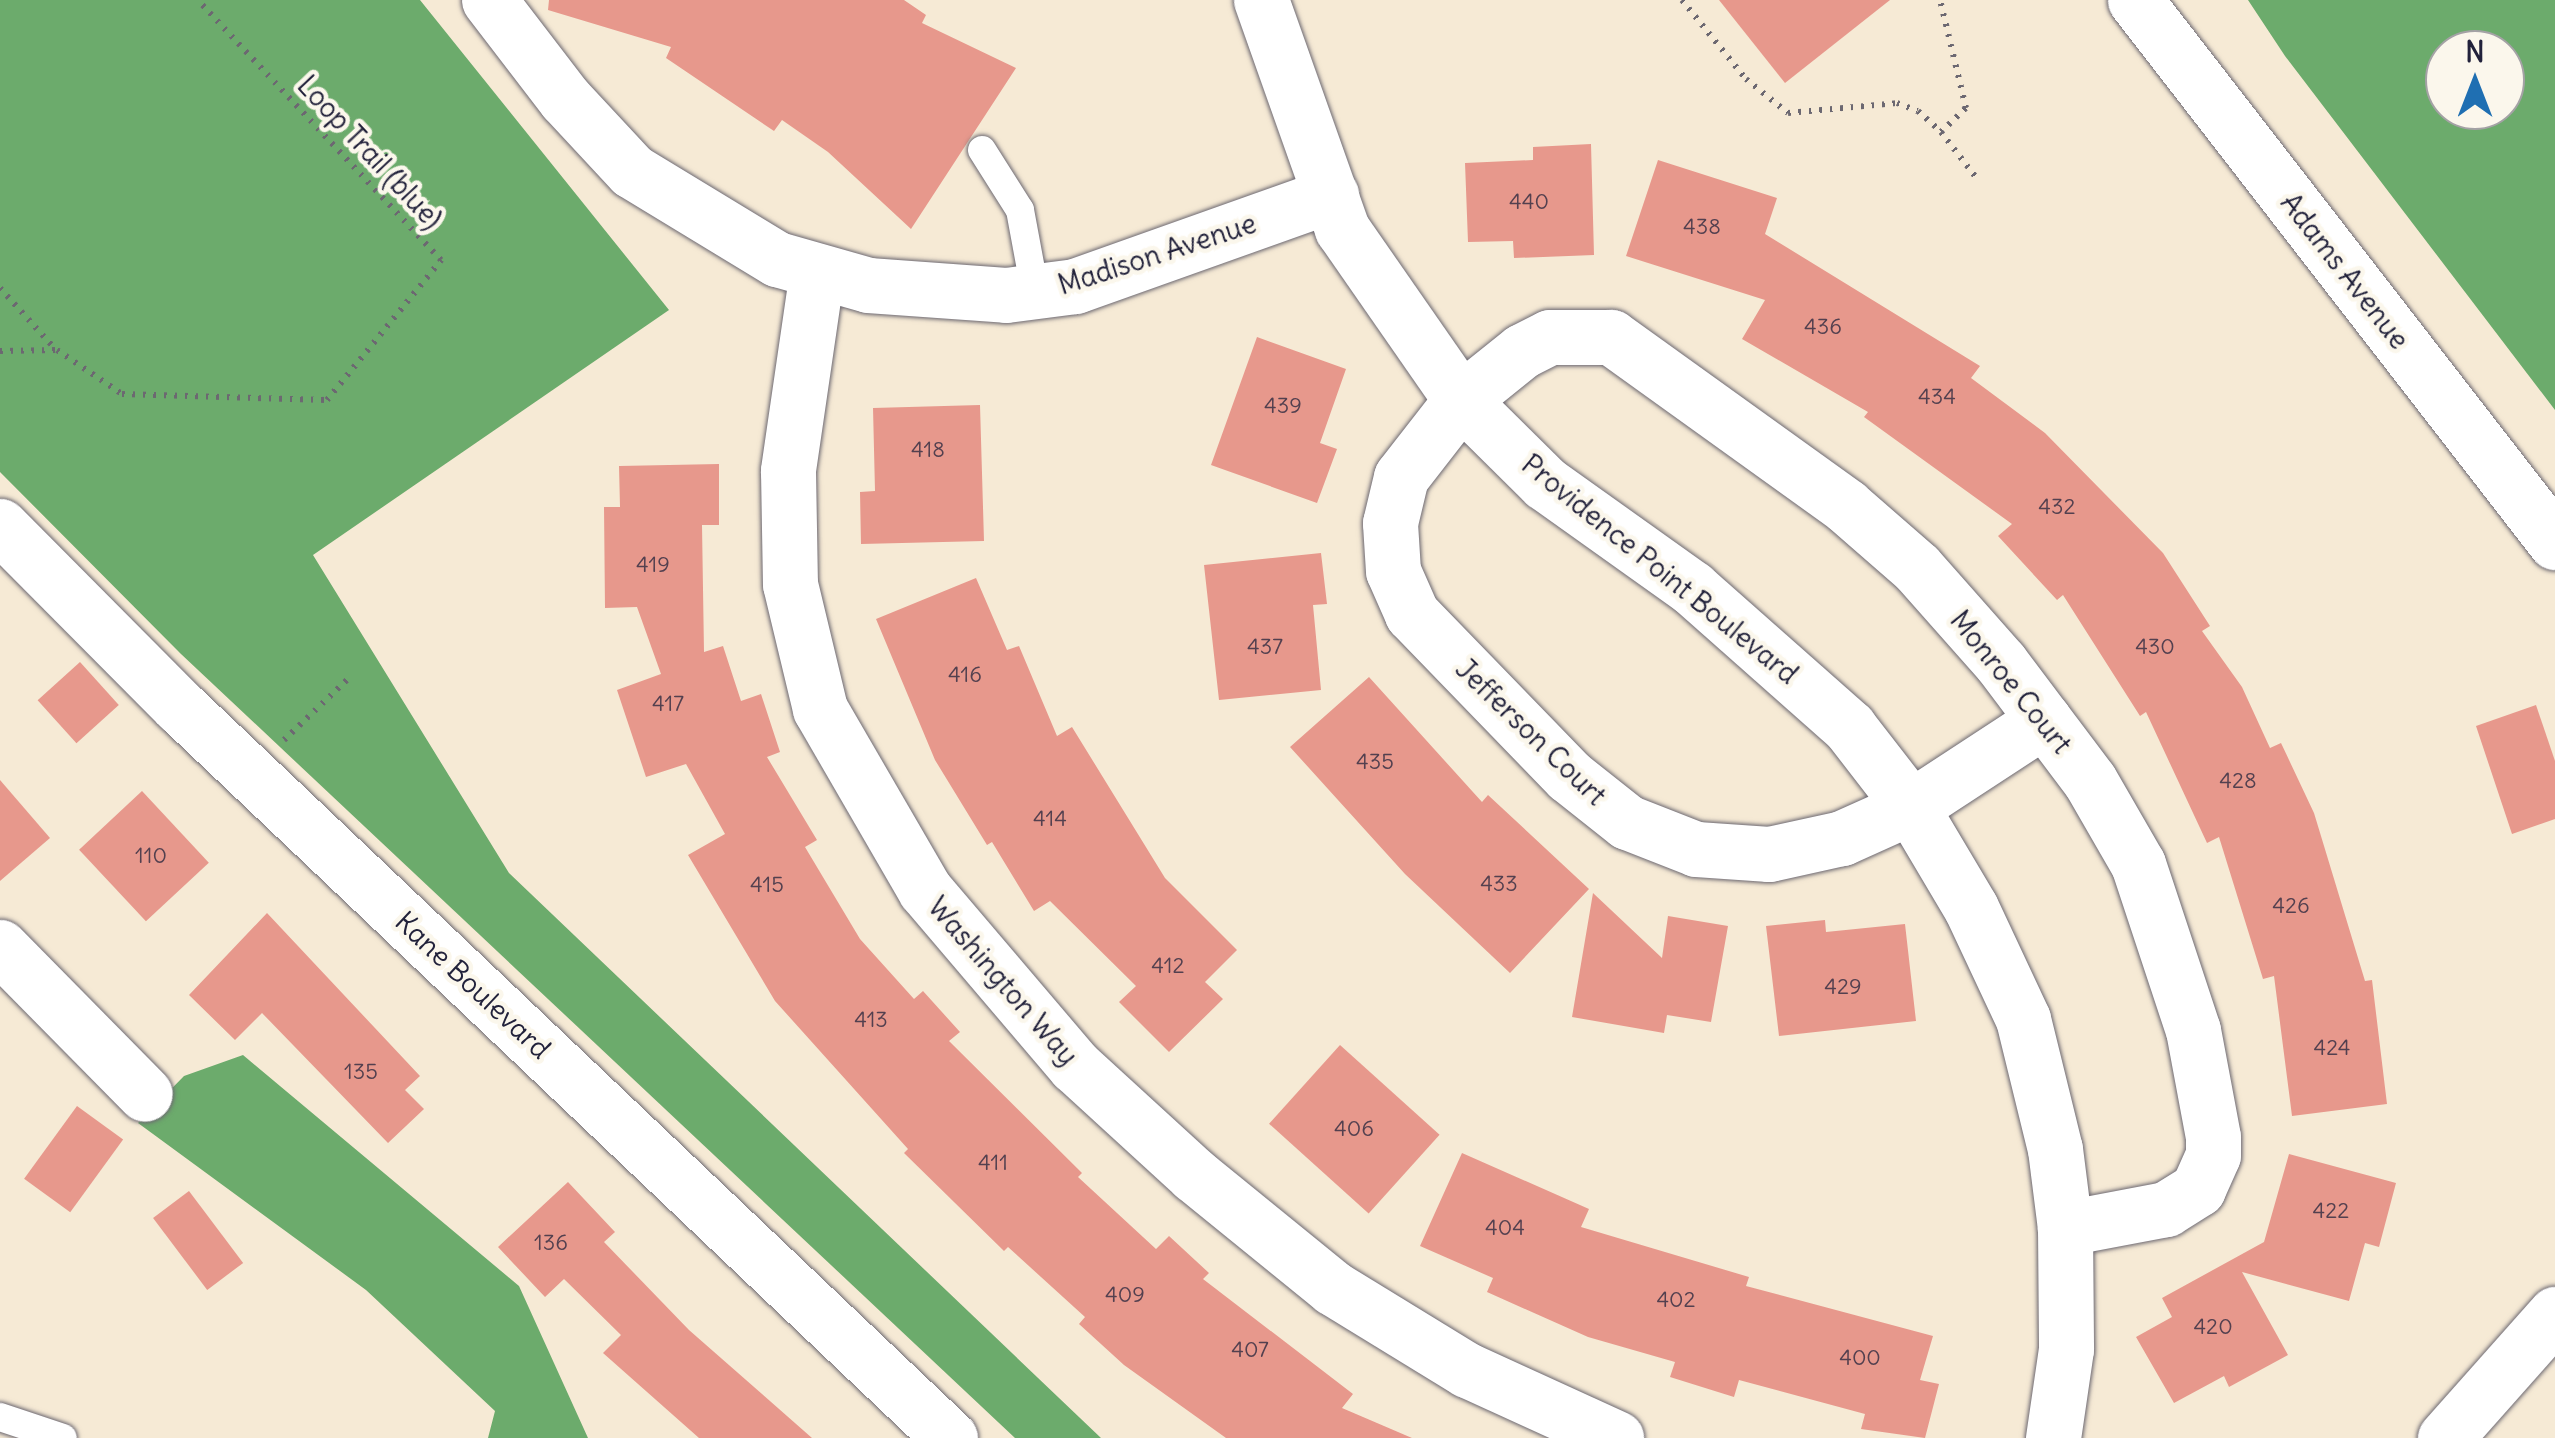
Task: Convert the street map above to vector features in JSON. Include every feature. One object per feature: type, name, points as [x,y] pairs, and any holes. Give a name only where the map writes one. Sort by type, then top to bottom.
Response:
[{"type":"street","name":"Madison Avenue","points":[[489,0],[566,99],[632,170],[717,226],[777,259],[818,271],[928,292],[1035,291],[1075,286],[1169,256],[1330,195]]},
{"type":"street","name":"Providence Point Boulevard","points":[[1261,0],[1342,229],[1462,400],[1545,483],[1692,588],[1785,666],[1849,727],[1911,807],[1971,908],[2023,1019],[2055,1149],[2065,1228],[2066,1349],[2053,1438]]},
{"type":"street","name":"Adams Avenue","points":[[2135,0],[2555,542]]},
{"type":"street","name":"Washington Way","points":[[818,271],[788,470],[790,584],[820,710],[925,890],[1075,1066],[1194,1175],[1333,1288],[1467,1370],[1616,1438]]},
{"type":"street","name":"Monroe Court","points":[[1462,400],[1550,337],[1580,332],[1638,350],[1846,506],[1917,568],[2090,781],[2138,864],[2192,1030],[2213,1137],[2208,1174],[2184,1201],[2065,1228]]},
{"type":"street","name":"Jefferson Court","points":[[1462,400],[1401,477],[1390,523],[1393,571],[1412,614],[1568,776],[1627,822],[1696,849],[1770,854],[1842,838],[1911,807],[2044,720]]},
{"type":"street","name":"Kane Boulevard","points":[[0,526],[179,706],[950,1438]]},
{"type":"street","points":[[0,947],[146,1094]]},
{"type":"street","points":[[2446,1438],[2555,1314]]},
{"type":"lane","points":[[982,150],[1020,210],[1035,291]]},
{"type":"lane","points":[[0,1417],[63,1438]]},
{"type":"path","name":"Loop Trail (blue)","points":[[56,350],[122,394],[328,400],[441,260],[198,0]]},
{"type":"path","points":[[1682,0],[1746,79],[1788,113],[1897,103],[1918,111],[1975,176]]},
{"type":"path","points":[[1940,0],[1966,108],[1940,132]]},
{"type":"path","points":[[0,288],[56,350]]},
{"type":"path","points":[[0,351],[56,350]]},
{"type":"path","points":[[276,748],[352,675]]},
{"type":"green space","points":[[0,0],[420,0],[669,310],[313,555],[509,873],[1101,1438],[1015,1438],[181,654],[0,472]]},
{"type":"green space","points":[[2248,0],[2555,0],[2555,410],[2285,56]]},
{"type":"green space","points":[[243,1055],[519,1286],[588,1438],[488,1438],[495,1411],[366,1290],[138,1123],[184,1076]]},
{"type":"building","points":[[549,0],[904,0],[926,15],[922,23],[1016,68],[911,229],[828,152],[782,120],[774,131],[666,58],[671,47],[548,10]]},
{"type":"building","points":[[1719,0],[1890,0],[1785,83]]},
{"type":"building","points":[[1591,144],[1594,255],[1514,258],[1513,241],[1468,242],[1465,163],[1533,160],[1533,147]]},
{"type":"building","points":[[1658,160],[1777,198],[1765,234],[1980,366],[1971,378],[2045,433],[2163,553],[2210,626],[2202,631],[2242,687],[2270,748],[2281,743],[2314,813],[2365,981],[2372,980],[2387,1104],[2292,1116],[2274,976],[2263,979],[2219,837],[2207,843],[2146,712],[2140,716],[2063,595],[2057,600],[1998,536],[2012,524],[1864,417],[1868,412],[1742,339],[1765,300],[1626,256]]},
{"type":"building","points":[[1257,337],[1346,369],[1320,443],[1337,449],[1317,503],[1211,465]]},
{"type":"building","points":[[980,405],[984,541],[861,544],[860,492],[875,491],[873,408]]},
{"type":"building","points":[[719,464],[719,525],[702,525],[704,652],[723,646],[741,701],[761,694],[780,752],[767,757],[817,840],[805,847],[860,939],[914,999],[923,991],[960,1032],[949,1041],[1082,1173],[1078,1177],[1156,1249],[1169,1236],[1209,1273],[1203,1279],[1353,1394],[1342,1408],[1412,1438],[1226,1438],[1124,1365],[1079,1324],[1085,1317],[1008,1247],[1004,1251],[904,1153],[908,1149],[775,1001],[688,855],[725,834],[686,764],[646,777],[617,690],[661,674],[637,607],[605,608],[604,507],[620,507],[619,466]]},
{"type":"building","points":[[1321,553],[1327,604],[1313,605],[1321,690],[1219,700],[1204,565]]},
{"type":"building","points":[[976,578],[1007,650],[1019,646],[1057,736],[1072,727],[1165,878],[1237,950],[1205,982],[1223,999],[1169,1052],[1119,1002],[1136,986],[1050,901],[1034,911],[992,842],[987,845],[935,760],[876,619]]},
{"type":"building","points":[[80,662],[119,705],[76,743],[38,700]]},
{"type":"building","points":[[1369,677],[1482,802],[1488,795],[1589,889],[1510,973],[1405,874],[1290,747]]},
{"type":"building","points":[[2536,705],[2555,761],[2555,819],[2512,834],[2476,726]]},
{"type":"building","points":[[0,780],[50,838],[0,881]]},
{"type":"building","points":[[142,791],[209,863],[146,921],[79,850]]},
{"type":"building","points":[[1593,893],[1662,958],[1668,916],[1728,926],[1711,1022],[1667,1015],[1664,1033],[1572,1017]]},
{"type":"building","points":[[267,913],[420,1076],[405,1090],[424,1109],[388,1143],[262,1013],[235,1040],[189,995]]},
{"type":"building","points":[[1825,920],[1826,932],[1905,924],[1916,1021],[1779,1036],[1766,926]]},
{"type":"building","points":[[1340,1045],[1440,1135],[1369,1213],[1269,1124]]},
{"type":"building","points":[[77,1106],[123,1140],[70,1212],[24,1179]]},
{"type":"building","points":[[1462,1153],[1589,1209],[1581,1227],[1749,1277],[1746,1286],[1933,1336],[1920,1380],[1939,1384],[1925,1438],[1861,1429],[1865,1414],[1739,1380],[1734,1397],[1670,1377],[1675,1362],[1588,1337],[1487,1292],[1493,1278],[1420,1246]]},
{"type":"building","points":[[2289,1154],[2396,1183],[2379,1247],[2365,1243],[2349,1301],[2242,1272],[2288,1355],[2229,1387],[2224,1376],[2174,1403],[2136,1337],[2172,1317],[2162,1298],[2264,1242]]},
{"type":"building","points":[[568,1182],[615,1232],[604,1242],[689,1330],[812,1438],[699,1438],[603,1353],[621,1335],[564,1279],[545,1297],[498,1247]]},
{"type":"building","points":[[189,1191],[243,1263],[207,1290],[153,1218]]}]
